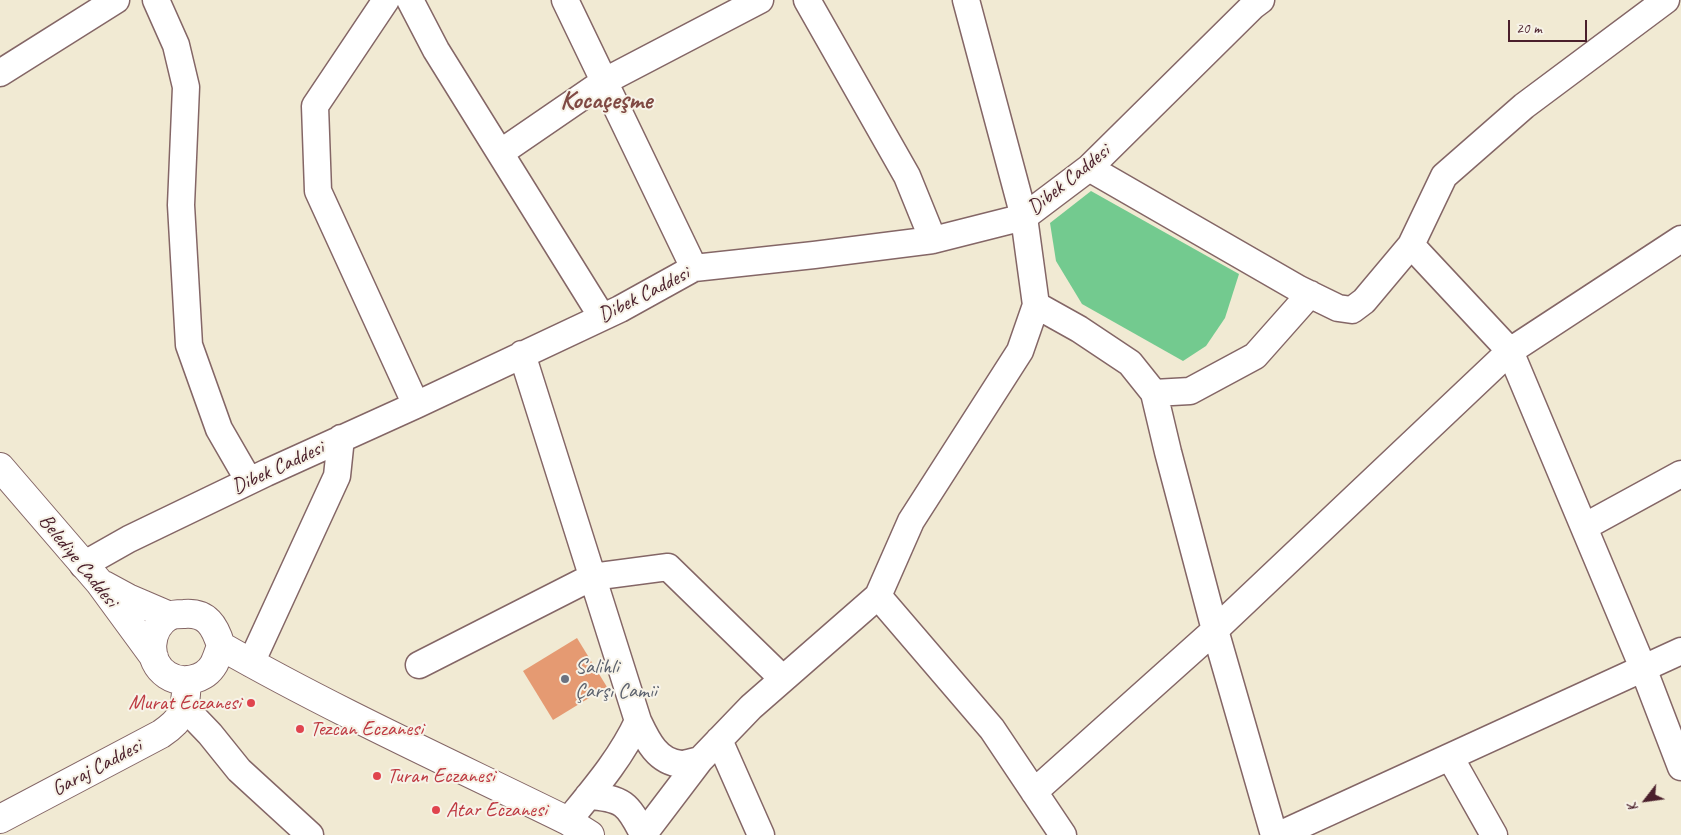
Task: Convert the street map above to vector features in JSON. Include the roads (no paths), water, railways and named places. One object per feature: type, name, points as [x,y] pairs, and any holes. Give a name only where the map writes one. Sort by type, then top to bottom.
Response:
[{"type":"street","points":[[0,74],[116,0]]},
{"type":"street","points":[[156,0],[176,46],[186,87],[181,205],[189,345],[219,429],[249,481]]},
{"type":"street","points":[[386,0],[316,106],[318,191],[416,405]]},
{"type":"street","points":[[410,0],[436,50],[602,317]]},
{"type":"street","points":[[565,0],[694,268]]},
{"type":"street","points":[[500,153],[605,81],[760,0]]},
{"type":"street","points":[[807,0],[907,176],[933,240]]},
{"type":"street","points":[[588,796],[610,798],[619,802],[632,812],[643,834],[700,760],[751,707],[878,596],[911,521],[1020,351],[1036,305],[1024,217],[966,0]]},
{"type":"street","name":"Dibek Caddesi","points":[[91,574],[129,539],[249,481],[602,317],[694,268],[933,240],[1024,217],[1088,168],[1261,0]]},
{"type":"street","points":[[1088,168],[1310,294],[1338,308],[1352,310],[1364,301],[1411,245],[1444,176],[1524,106],[1666,0]]},
{"type":"street","points":[[1034,792],[1215,630],[1510,351],[1681,240]]},
{"type":"street","points":[[1411,245],[1510,351],[1643,668],[1681,767]]},
{"type":"street","points":[[1154,394],[1190,391],[1255,356],[1310,294]]},
{"type":"street","points":[[1036,305],[1079,329],[1130,363],[1154,394],[1215,630],[1274,835]]},
{"type":"street","points":[[522,354],[638,721],[649,744],[666,760],[682,764],[700,760]]},
{"type":"street","points":[[251,663],[337,476],[341,438]]},
{"type":"street","name":"Belediye Caddesi","points":[[0,467],[91,574],[154,657]]},
{"type":"street","points":[[1584,527],[1681,474]]},
{"type":"street","points":[[419,664],[592,577],[668,567],[783,679]]},
{"type":"street","points":[[91,574],[128,598],[170,616],[190,613],[206,619],[214,626],[220,646],[214,664],[198,678],[187,680],[166,675],[154,657],[152,648],[153,638],[157,629],[170,616]]},
{"type":"street","points":[[878,596],[992,728],[1063,835]]},
{"type":"street","points":[[220,646],[579,828],[588,796],[600,782],[630,738],[638,721]]},
{"type":"street","points":[[1279,835],[1681,651]]},
{"type":"street","points":[[187,680],[185,708],[210,734],[239,770],[310,835]]},
{"type":"street","name":"Garaj Caddesi","points":[[0,819],[161,734],[176,724],[185,708]]},
{"type":"street","points":[[720,740],[761,835]]},
{"type":"street","points":[[1450,757],[1494,835]]},
{"type":"place","name":"Salihli Çarşı Camii","points":[[565,679]]},
{"type":"place","name":"Murat Eczanesi","points":[[251,703]]},
{"type":"place","name":"Tezcan Eczanesi","points":[[300,729]]},
{"type":"place","name":"Turan Eczanesi","points":[[377,776]]},
{"type":"place","name":"Atar Eczanesi","points":[[436,810]]},
{"type":"district","name":"Kocaçeşme","points":[[606,101]]}]
